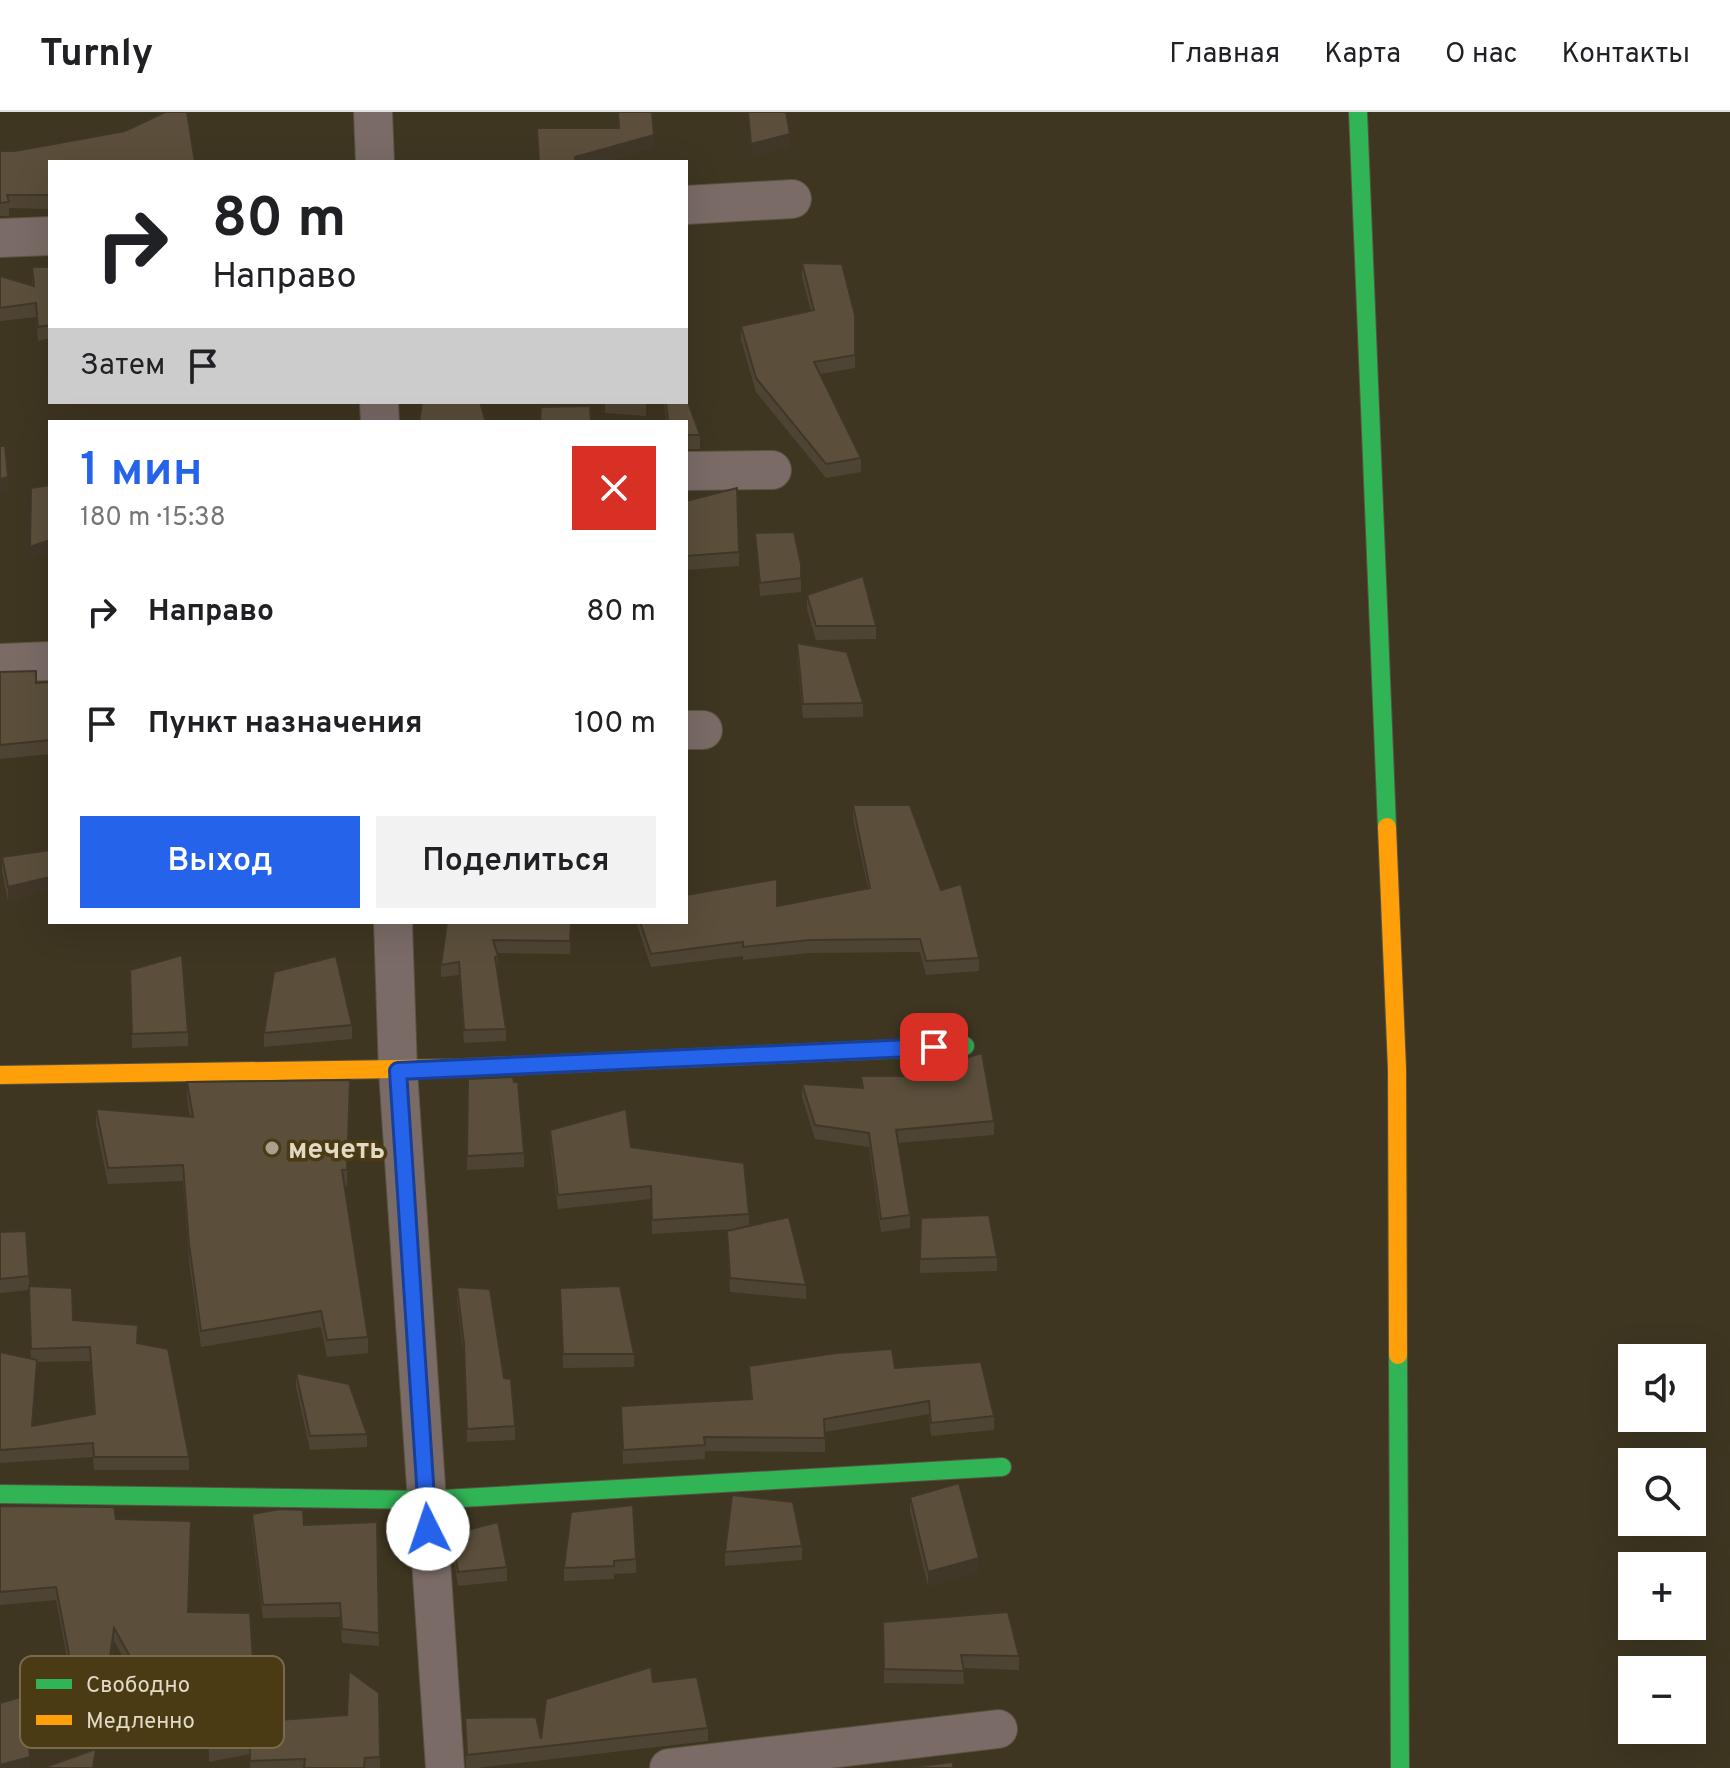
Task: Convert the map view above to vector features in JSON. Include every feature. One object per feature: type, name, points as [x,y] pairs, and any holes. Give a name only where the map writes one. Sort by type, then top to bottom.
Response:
[{"type":"street","points":[[373,112],[375,160]]},
{"type":"street","points":[[1358,112],[1397,1069],[1400,1768]]},
{"type":"street","points":[[688,205],[792,199]]},
{"type":"street","points":[[0,238],[48,236]]},
{"type":"street","points":[[688,471],[772,470]]},
{"type":"street","points":[[0,663],[48,661]]},
{"type":"street","points":[[393,924],[398,1071],[445,1768]]},
{"type":"street","points":[[0,1075],[398,1071],[965,1046]]},
{"type":"street","points":[[0,1494],[426,1500],[1002,1467]]},
{"type":"street","points":[[669,1768],[998,1729]]},
{"type":"building","points":[[165,112],[187,112],[195,160],[48,160],[48,195],[7,195],[9,202],[0,203],[0,151],[125,131]]},
{"type":"building","points":[[618,112],[652,112],[654,135],[575,157],[575,160],[539,160],[537,128],[619,128]]},
{"type":"building","points":[[748,112],[786,112],[790,134],[751,144]]},
{"type":"building","points":[[802,263],[842,264],[855,315],[855,355],[814,362],[861,458],[826,464],[756,378],[741,326],[814,310]]},
{"type":"building","points":[[32,267],[48,267],[48,325],[38,327],[36,303],[0,308],[0,276],[34,286]]},
{"type":"building","points":[[688,402],[700,435],[688,435],[688,420],[668,420],[666,404]]},
{"type":"building","points":[[422,404],[481,404],[485,420],[419,420]]},
{"type":"building","points":[[590,406],[591,420],[540,420],[541,407]]},
{"type":"building","points":[[0,446],[5,446],[8,477],[0,479]]},
{"type":"building","points":[[48,485],[48,541],[30,547],[31,488]]},
{"type":"building","points":[[737,488],[739,552],[688,556],[688,500]]},
{"type":"building","points":[[794,532],[801,578],[760,583],[755,533]]},
{"type":"building","points":[[863,576],[876,626],[816,626],[807,595]]},
{"type":"building","points":[[797,643],[847,652],[863,703],[803,704]]},
{"type":"building","points":[[36,671],[36,683],[48,682],[48,740],[0,745],[0,672]]},
{"type":"building","points":[[853,805],[910,805],[941,890],[961,884],[979,958],[926,961],[920,939],[810,940],[743,947],[743,942],[651,954],[641,924],[688,924],[688,895],[777,879],[777,906],[870,888]]},
{"type":"building","points":[[48,850],[48,877],[8,887],[2,857]]},
{"type":"building","points":[[447,924],[571,924],[570,941],[493,940],[498,956],[495,957],[506,1029],[464,1030],[459,962],[441,965]]},
{"type":"building","points":[[182,955],[188,1032],[132,1034],[130,970]]},
{"type":"building","points":[[336,956],[352,1025],[264,1033],[274,972]]},
{"type":"building","points":[[982,1053],[994,1121],[896,1130],[910,1215],[881,1219],[869,1133],[815,1125],[802,1084],[863,1088],[861,1076],[904,1076]]},
{"type":"building","points":[[513,1077],[514,1082],[518,1082],[524,1153],[467,1156],[468,1079]]},
{"type":"building","points":[[350,1080],[347,1170],[342,1170],[368,1337],[327,1340],[321,1311],[201,1331],[189,1244],[183,1165],[108,1168],[96,1109],[193,1117],[187,1082]]},
{"type":"building","points":[[626,1109],[631,1147],[744,1163],[749,1214],[652,1220],[651,1186],[558,1195],[550,1130]]},
{"type":"building","points":[[989,1215],[997,1257],[920,1259],[921,1218]]},
{"type":"building","points":[[789,1217],[806,1285],[730,1278],[727,1231]]},
{"type":"building","points":[[26,1231],[29,1276],[0,1279],[0,1232]]},
{"type":"building","points":[[29,1286],[72,1288],[73,1320],[138,1325],[137,1343],[168,1349],[189,1457],[94,1457],[93,1443],[0,1450],[0,1352],[37,1360],[32,1426],[95,1414],[90,1347],[31,1349]]},
{"type":"building","points":[[620,1286],[634,1354],[563,1354],[560,1288]]},
{"type":"building","points":[[457,1287],[490,1289],[504,1378],[511,1379],[515,1426],[467,1429],[464,1344]]},
{"type":"building","points":[[892,1349],[895,1368],[981,1362],[994,1416],[931,1423],[929,1401],[824,1419],[825,1438],[704,1437],[705,1445],[623,1450],[621,1406],[752,1399],[749,1366],[836,1353]]},
{"type":"building","points":[[296,1373],[349,1384],[367,1434],[310,1436]]},
{"type":"building","points":[[959,1483],[979,1558],[928,1572],[910,1497]]},
{"type":"building","points":[[732,1495],[793,1502],[802,1546],[725,1552]]},
{"type":"building","points":[[633,1505],[636,1559],[614,1561],[614,1566],[564,1568],[571,1512]]},
{"type":"building","points":[[0,1506],[114,1507],[116,1519],[191,1521],[188,1612],[250,1613],[253,1656],[130,1656],[114,1628],[110,1656],[69,1656],[56,1587],[0,1592]]},
{"type":"building","points":[[280,1509],[303,1510],[304,1525],[377,1522],[379,1633],[342,1629],[340,1603],[263,1605],[252,1514]]},
{"type":"building","points":[[498,1522],[507,1567],[458,1572],[452,1534]]},
{"type":"building","points":[[1008,1612],[1019,1656],[961,1655],[964,1671],[884,1669],[883,1622]]},
{"type":"building","points":[[651,1667],[653,1682],[697,1677],[708,1728],[467,1755],[465,1718],[536,1717],[541,1739],[546,1699]]},
{"type":"building","points":[[349,1671],[379,1693],[380,1757],[365,1758],[364,1768],[304,1768],[305,1759],[250,1761],[250,1748],[284,1748],[284,1720],[347,1715]]},
{"type":"building","points":[[20,1697],[20,1748],[29,1748],[30,1757],[0,1765],[0,1703]]},
{"type":"building","points":[[96,1749],[93,1768],[48,1768],[48,1766]]},
{"type":"building","points":[[953,1762],[953,1768],[912,1768],[912,1767]]},
{"type":"traffic: fast","points":[[1358,112],[1387,827]]},
{"type":"traffic: fast","points":[[461,1068],[965,1046]]},
{"type":"traffic: fast","points":[[1398,1355],[1400,1768]]},
{"type":"traffic: fast","points":[[0,1494],[426,1500],[1002,1467]]},
{"type":"traffic: slow","points":[[1387,827],[1397,1069],[1398,1355]]},
{"type":"traffic: slow","points":[[0,1075],[461,1068]]},
{"type":"place","name":"мечеть","points":[[272,1148]]},
{"type":"route","points":[[428,1529],[398,1071],[934,1047]]}]
